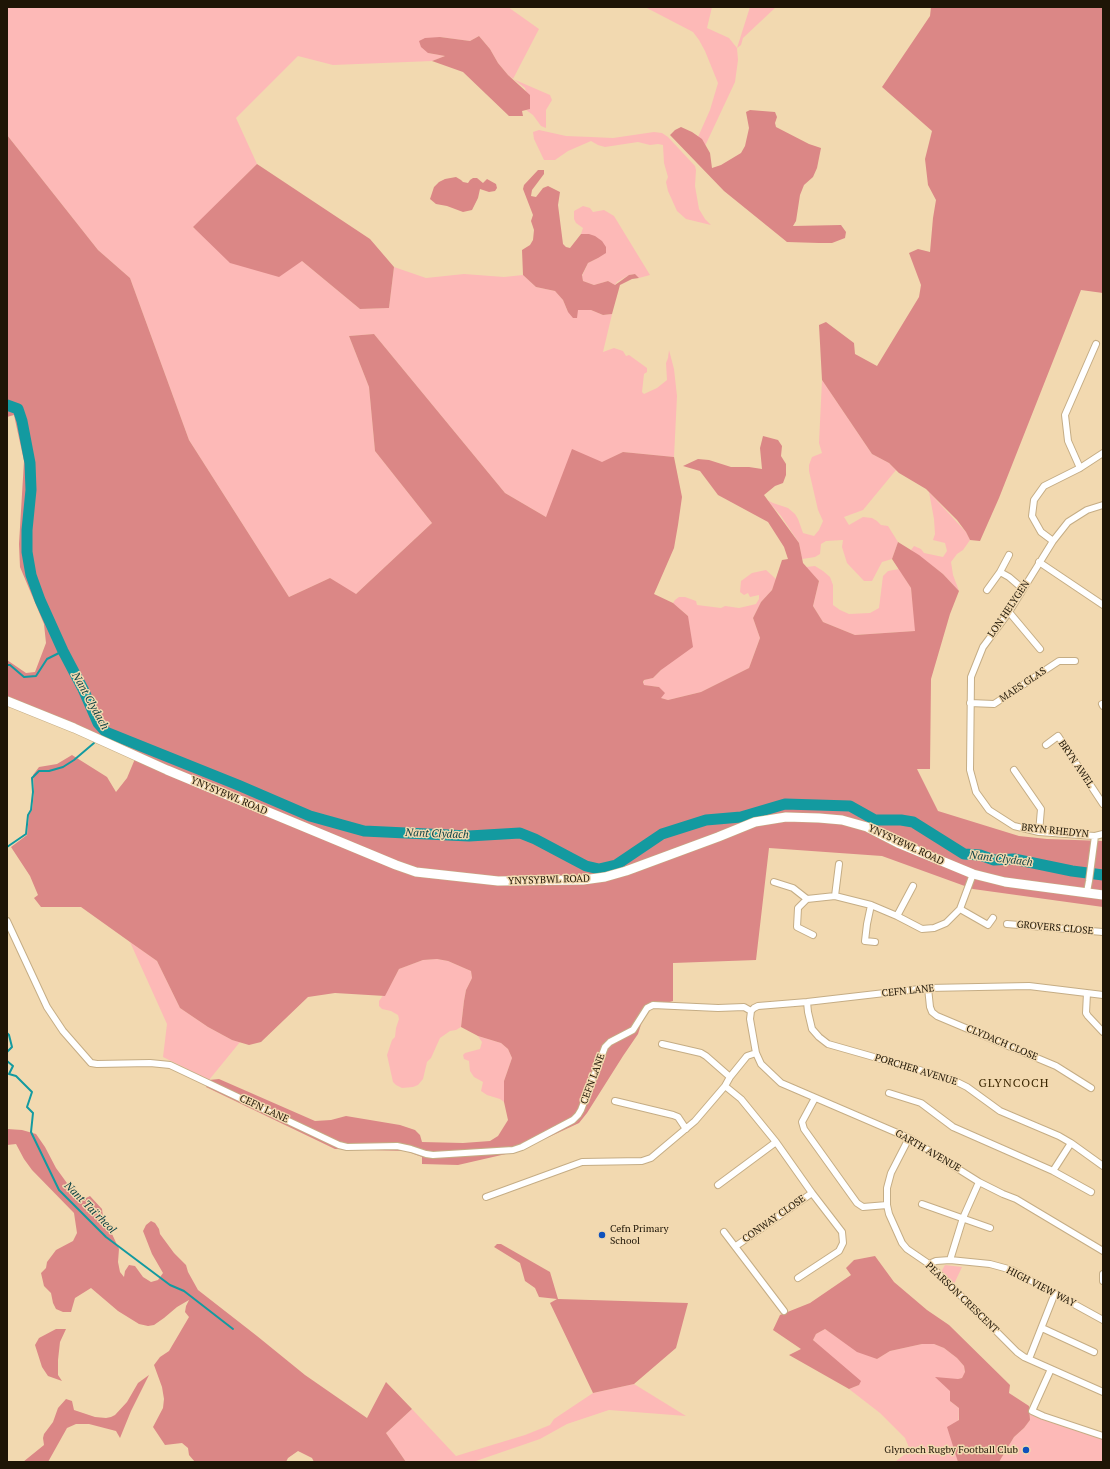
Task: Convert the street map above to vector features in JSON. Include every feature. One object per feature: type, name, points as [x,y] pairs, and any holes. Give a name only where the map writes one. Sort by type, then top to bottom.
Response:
[{"type":"main road","name":"YNYSYBWL ROAD","points":[[7,701],[74,728],[210,788],[416,872],[498,881],[583,880],[605,877],[626,871],[755,822],[786,816],[842,820],[867,827],[898,843],[973,874],[1005,882],[1103,895]]},
{"type":"street","points":[[1080,468],[1068,441],[1065,416],[1096,344]]},
{"type":"street","points":[[1053,541],[1041,532],[1032,516],[1034,500],[1044,486],[1080,468],[1103,453]]},
{"type":"street","name":"LON HELYGEN","points":[[970,703],[971,677],[983,647],[1009,612],[1053,541],[1068,522],[1087,510],[1103,505]]},
{"type":"street","points":[[987,590],[1000,572],[1009,555]]},
{"type":"street","points":[[1039,562],[1103,605]]},
{"type":"street","points":[[1000,572],[1009,577],[1023,589]]},
{"type":"street","points":[[1009,612],[1040,649]]},
{"type":"street","name":"MAES GLAS","points":[[970,703],[994,704],[1059,661],[1075,661]]},
{"type":"street","name":"BRYN RHEDYN","points":[[970,703],[970,770],[976,792],[989,810],[1014,826],[1039,832],[1095,836],[1103,834]]},
{"type":"street","name":"BRYN AWEL","points":[[1046,745],[1058,736],[1103,804]]},
{"type":"street","points":[[1014,770],[1041,809],[1039,832]]},
{"type":"street","points":[[1087,892],[1090,881],[1095,836]]},
{"type":"street","points":[[835,896],[840,868]]},
{"type":"street","points":[[814,935],[797,927],[798,908],[807,899],[835,896],[871,905],[922,929],[934,928],[946,923],[960,909],[973,874]]},
{"type":"street","points":[[774,882],[793,888],[807,899]]},
{"type":"street","points":[[897,916],[912,888],[917,894]]},
{"type":"street","points":[[871,905],[865,941],[875,942]]},
{"type":"street","points":[[960,909],[988,925],[993,918]]},
{"type":"street","name":"CEFN LANE","points":[[7,921],[46,1007],[63,1031],[91,1063],[150,1062],[170,1065],[340,1145],[347,1147],[397,1146],[433,1155],[513,1150],[522,1147],[573,1120],[581,1110],[605,1047],[610,1042],[633,1030],[647,1008],[653,1005],[718,1008],[744,1007],[752,1011],[758,1006],[928,988],[1028,986],[1103,995]]},
{"type":"street","name":"GROVERS CLOSE","points":[[1007,924],[1103,932]]},
{"type":"street","name":"CLYDACH CLOSE","points":[[928,988],[930,1007],[932,1012],[937,1016],[1056,1066],[1091,1088]]},
{"type":"street","points":[[1087,993],[1086,1013],[1103,1032]]},
{"type":"street","name":"PORCHER AVENUE","points":[[807,1002],[812,1028],[819,1037],[828,1044],[951,1079],[967,1087],[1000,1111],[1071,1143],[1103,1166]]},
{"type":"street","points":[[486,1197],[582,1162],[647,1160],[686,1129],[704,1112],[747,1056],[756,1053],[750,1019],[752,1011]]},
{"type":"street","points":[[662,1044],[700,1053],[706,1056],[730,1077]]},
{"type":"street","name":"GARTH AVENUE","points":[[756,1053],[761,1064],[781,1083],[909,1138],[979,1182],[1022,1202],[1103,1251]]},
{"type":"street","points":[[725,1086],[741,1099],[776,1142],[842,1232],[843,1243],[838,1251],[798,1278]]},
{"type":"street","points":[[889,1093],[921,1103],[953,1127],[1053,1171],[1091,1192]]},
{"type":"street","points":[[815,1098],[802,1122],[804,1129],[857,1203],[863,1207],[886,1206]]},
{"type":"street","points":[[615,1101],[673,1114],[678,1117],[686,1129]]},
{"type":"street","name":"PEARSON CRESCENT","points":[[909,1138],[888,1180],[886,1206],[895,1230],[902,1243],[907,1249],[929,1264],[1017,1352],[1029,1359],[1103,1392]]},
{"type":"street","points":[[718,1185],[776,1142]]},
{"type":"street","points":[[1053,1171],[1071,1143]]},
{"type":"street","points":[[950,1260],[963,1218],[979,1182]]},
{"type":"street","name":"CONWAY CLOSE","points":[[736,1246],[812,1193]]},
{"type":"street","points":[[922,1204],[990,1228]]},
{"type":"street","name":"CONWAY CLOSE","points":[[724,1232],[784,1311]]},
{"type":"street","name":"HIGH VIEW WAY","points":[[929,1264],[936,1261],[950,1260],[990,1264],[1012,1270],[1103,1320]]},
{"type":"street","points":[[1103,1274],[1103,1281]]},
{"type":"street","points":[[1029,1359],[1055,1293]]},
{"type":"street","points":[[1042,1328],[1094,1352]]},
{"type":"street","points":[[1051,1369],[1032,1411],[1103,1436]]},
{"type":"shaded area","points":[[7,7],[508,7],[539,29],[513,79],[498,63],[490,49],[479,36],[470,41],[440,37],[428,53],[445,56],[432,61],[333,65],[298,56],[236,118],[257,164],[193,228],[302,261],[360,309],[389,308],[394,267],[426,278],[464,274],[504,277],[523,275],[536,287],[555,291],[563,300],[568,312],[591,310],[603,315],[612,314],[603,352],[614,348],[623,351],[626,356],[629,355],[647,368],[647,372],[644,374],[642,392],[644,394],[657,388],[667,380],[666,363],[669,350],[674,369],[677,396],[674,457],[623,452],[603,462],[546,517],[505,493],[374,334],[349,336],[369,387],[375,451],[432,523],[355,595],[330,578],[289,597],[189,440],[130,278],[98,250],[7,135]]},
{"type":"shaded area","points":[[645,7],[712,7],[707,28],[729,38],[737,48],[738,60],[735,82],[705,146],[698,137],[710,110],[718,83],[705,51],[693,32]]},
{"type":"shaded area","points":[[750,7],[776,7],[743,38],[741,45],[737,48]]},
{"type":"shaded area","points":[[931,7],[1103,7],[1103,293],[1081,290],[999,498],[980,541],[970,540],[957,520],[926,489],[899,473],[889,463],[872,454],[822,380],[819,325],[826,322],[854,343],[855,354],[877,366],[919,297],[921,285],[909,253],[918,249],[930,252],[936,200],[928,185],[925,159],[932,131],[882,87],[930,16]]},
{"type":"shaded area","points":[[479,36],[508,75],[530,95],[530,109],[522,111],[523,116],[509,116],[463,72],[432,61],[445,56],[428,53],[421,47],[419,41],[425,38],[440,37],[470,41]]},
{"type":"shaded area","points":[[514,79],[550,95],[552,100],[546,110],[546,128],[541,126],[533,115],[526,110],[530,109],[525,88]]},
{"type":"shaded area","points":[[750,110],[775,112],[777,117],[775,123],[776,127],[809,144],[821,148],[817,168],[813,177],[804,185],[800,195],[796,221],[793,226],[841,225],[846,232],[845,238],[832,243],[787,242],[724,191],[670,135],[681,127],[702,139],[710,153],[712,168],[721,165],[741,153],[745,146],[749,128],[746,112]]},
{"type":"shaded area","points":[[539,130],[566,136],[613,138],[654,132],[662,133],[668,137],[695,166],[695,186],[699,209],[711,225],[686,219],[677,211],[668,191],[666,182],[668,177],[664,163],[663,145],[650,145],[638,142],[605,147],[591,141],[568,151],[555,160],[544,160],[534,139],[533,132]]},
{"type":"shaded area","points":[[7,135],[98,250],[130,278],[189,440],[289,597],[330,578],[356,594],[432,523],[375,451],[369,387],[349,336],[374,334],[505,493],[546,517],[572,449],[602,462],[623,452],[674,457],[682,497],[678,525],[674,548],[654,594],[673,603],[688,616],[693,647],[661,670],[653,678],[644,680],[643,682],[644,685],[659,687],[665,693],[661,698],[668,700],[701,692],[749,668],[760,638],[753,618],[761,602],[772,590],[782,560],[788,559],[784,547],[768,522],[718,495],[700,471],[683,466],[698,459],[709,460],[731,467],[762,469],[760,448],[763,436],[778,440],[782,446],[781,456],[786,464],[786,475],[783,483],[775,486],[764,495],[799,543],[803,563],[819,581],[813,606],[823,622],[855,635],[915,631],[911,588],[892,559],[898,542],[919,555],[943,574],[959,591],[950,614],[931,679],[930,769],[917,769],[938,811],[1019,836],[1047,839],[1103,841],[1103,907],[973,889],[882,856],[769,848],[756,960],[673,963],[673,1001],[646,1009],[638,1034],[579,1123],[519,1151],[458,1165],[422,1164],[422,1157],[406,1151],[335,1149],[206,1087],[209,1080],[219,1079],[315,1121],[331,1120],[346,1116],[400,1125],[415,1130],[420,1135],[422,1142],[463,1143],[490,1141],[498,1136],[508,1120],[504,1102],[504,1081],[512,1058],[508,1049],[501,1043],[478,1036],[461,1027],[466,990],[472,978],[471,971],[448,961],[437,959],[423,960],[399,969],[385,996],[335,993],[308,997],[261,1042],[249,1045],[232,1040],[208,1027],[180,1008],[157,961],[81,907],[41,907],[34,898],[38,895],[30,876],[11,847],[27,835],[29,815],[32,810],[34,792],[33,775],[39,767],[57,764],[72,755],[107,777],[116,792],[127,778],[137,754],[7,696],[7,660],[26,673],[35,672],[46,643],[44,624],[20,567],[19,544],[24,461],[14,415],[7,417]]},
{"type":"shaded area","points":[[257,164],[370,239],[394,267],[389,308],[360,309],[302,261],[279,277],[230,263],[193,227]]},
{"type":"shaded area","points":[[538,170],[544,170],[544,174],[532,190],[531,196],[536,197],[543,188],[548,186],[560,192],[558,205],[563,244],[570,248],[581,234],[589,234],[602,241],[606,247],[606,253],[588,263],[582,275],[583,281],[594,285],[608,281],[615,285],[629,275],[635,274],[639,278],[632,279],[620,285],[612,314],[603,315],[591,310],[578,310],[577,318],[573,318],[568,312],[563,300],[555,291],[536,287],[523,275],[522,250],[530,245],[533,240],[534,230],[531,221],[533,215],[523,189],[524,185]]},
{"type":"shaded area","points":[[456,177],[463,182],[468,183],[473,178],[477,178],[483,183],[487,179],[496,184],[497,188],[495,191],[489,192],[480,189],[478,198],[472,210],[463,212],[447,206],[436,204],[430,199],[434,187],[439,182]]},
{"type":"shaded area","points":[[583,206],[590,208],[593,212],[604,210],[614,216],[650,275],[639,278],[635,274],[629,275],[617,282],[615,285],[608,281],[594,285],[583,281],[582,276],[588,263],[598,258],[589,234],[581,234],[583,228],[576,223],[574,219],[574,211]]},
{"type":"shaded area","points":[[822,380],[872,454],[889,463],[896,470],[863,510],[844,517],[849,525],[863,517],[872,518],[881,525],[888,526],[898,542],[892,559],[882,562],[872,581],[864,581],[847,563],[842,547],[843,540],[826,541],[821,544],[820,554],[815,557],[802,559],[799,543],[781,516],[767,500],[788,508],[795,514],[803,533],[814,536],[819,530],[823,521],[818,510],[809,465],[812,457],[822,453],[819,443]]},
{"type":"shaded area","points":[[929,492],[966,532],[970,540],[963,550],[957,554],[951,562],[953,575],[959,591],[943,574],[911,550],[914,546],[921,549],[924,553],[943,557],[947,551],[945,543],[933,540],[935,534],[934,519]]},
{"type":"shaded area","points":[[815,566],[830,577],[833,585],[833,605],[849,614],[870,613],[879,608],[883,576],[888,571],[899,569],[911,588],[916,631],[855,635],[823,622],[813,606],[819,581],[806,567]]},
{"type":"shaded area","points":[[766,570],[776,579],[772,590],[761,602],[753,618],[760,638],[749,668],[701,692],[668,700],[661,698],[659,687],[643,685],[644,680],[653,678],[661,670],[688,616],[673,603],[675,600],[679,597],[685,597],[696,601],[697,605],[721,608],[725,606],[739,608],[756,604],[759,599],[759,595],[750,597],[748,593],[744,595],[740,592],[741,581],[752,573]]},
{"type":"shaded area","points":[[130,942],[157,961],[180,1008],[208,1027],[232,1040],[240,1042],[209,1080],[163,1057],[167,1024]]},
{"type":"shaded area","points":[[437,959],[448,961],[471,971],[472,978],[466,990],[461,1027],[450,1031],[440,1038],[431,1058],[427,1062],[423,1079],[418,1085],[402,1088],[393,1082],[387,1055],[392,1040],[395,1037],[399,1019],[398,1015],[391,1011],[382,1009],[379,1006],[379,1001],[399,969],[423,960]]},
{"type":"shaded area","points":[[478,1036],[501,1043],[508,1049],[512,1058],[504,1081],[504,1102],[481,1091],[483,1082],[474,1077],[470,1071],[469,1061],[464,1059],[463,1055],[465,1053],[480,1049],[482,1042]]},
{"type":"shaded area","points":[[7,1129],[22,1130],[36,1134],[56,1168],[80,1201],[90,1196],[102,1209],[104,1224],[112,1234],[119,1249],[118,1262],[120,1272],[124,1277],[125,1271],[129,1265],[135,1266],[143,1277],[151,1282],[158,1280],[163,1273],[152,1254],[143,1231],[146,1225],[151,1221],[155,1223],[160,1234],[174,1253],[186,1265],[188,1272],[198,1290],[305,1375],[367,1418],[386,1382],[412,1409],[386,1433],[406,1462],[314,1462],[312,1458],[298,1451],[288,1458],[286,1462],[195,1462],[189,1455],[188,1448],[182,1443],[165,1445],[153,1427],[163,1408],[164,1399],[162,1387],[154,1365],[160,1357],[169,1351],[189,1317],[185,1312],[189,1300],[177,1307],[154,1325],[148,1326],[139,1324],[118,1311],[91,1288],[75,1298],[71,1312],[63,1312],[56,1309],[51,1293],[44,1286],[41,1273],[46,1268],[47,1262],[56,1250],[73,1241],[77,1233],[74,1213],[32,1170],[16,1144],[7,1145]]},
{"type":"shaded area","points":[[497,1244],[501,1244],[550,1272],[558,1299],[688,1303],[676,1348],[634,1384],[593,1393],[550,1303],[557,1299],[539,1297],[535,1288],[525,1281],[520,1263],[494,1247]]},
{"type":"shaded area","points":[[875,1256],[894,1282],[927,1310],[949,1325],[1010,1385],[1009,1393],[1029,1406],[1030,1420],[1014,1437],[999,1462],[958,1462],[947,1427],[959,1420],[959,1408],[950,1401],[950,1391],[935,1377],[958,1379],[962,1378],[965,1372],[964,1366],[957,1358],[944,1348],[934,1344],[922,1344],[890,1351],[877,1359],[857,1352],[825,1329],[816,1334],[813,1340],[861,1381],[859,1385],[849,1389],[789,1355],[801,1349],[773,1330],[780,1315],[810,1303],[851,1275],[846,1268],[854,1260]]},
{"type":"shaded area","points":[[945,1265],[962,1267],[954,1284],[941,1272]]},
{"type":"shaded area","points":[[56,1329],[66,1329],[60,1342],[58,1360],[58,1375],[62,1381],[48,1376],[42,1367],[35,1345],[39,1338]]},
{"type":"shaded area","points":[[825,1329],[839,1339],[877,1359],[890,1351],[922,1344],[934,1344],[944,1348],[957,1358],[964,1366],[965,1373],[962,1378],[958,1379],[950,1391],[950,1401],[959,1408],[958,1462],[895,1462],[910,1450],[905,1438],[880,1413],[849,1389],[859,1385],[813,1340],[816,1334]]},
{"type":"shaded area","points":[[149,1375],[131,1411],[120,1438],[116,1431],[89,1424],[76,1424],[67,1428],[48,1462],[23,1462],[44,1445],[44,1434],[53,1422],[58,1408],[66,1399],[72,1401],[74,1410],[95,1417],[111,1417],[115,1415],[127,1402],[138,1383]]},
{"type":"shaded area","points":[[634,1384],[686,1416],[609,1410],[567,1424],[540,1439],[473,1462],[406,1462],[386,1433],[412,1409],[456,1456],[525,1435],[550,1425],[554,1419],[593,1393]]},
{"type":"shaded area","points":[[1029,1412],[1038,1417],[1103,1439],[1103,1462],[999,1462],[1014,1437],[1030,1420]]},
{"type":"waterway","name":"Nant Clydach","points":[[7,405],[18,409],[22,421],[30,463],[31,490],[27,530],[27,552],[31,575],[40,600],[63,651],[83,689],[98,723],[106,732],[238,785],[310,816],[364,831],[469,836],[520,833],[535,839],[586,866],[599,869],[616,865],[662,834],[706,820],[741,817],[785,804],[850,806],[875,820],[901,820],[913,822],[964,854],[980,855],[994,860],[1014,859],[1072,871],[1103,875]]},
{"type":"waterway","points":[[7,665],[10,665],[24,677],[36,676],[47,659],[63,651]]},
{"type":"waterway","name":"Nant Tai'rheol","points":[[101,736],[106,732]]},
{"type":"waterway","name":"Nant Tai'rheol","points":[[7,847],[26,834],[33,792],[32,778],[39,771],[49,771],[63,767],[94,743]]},
{"type":"waterway","name":"Nant Tai'rheol","points":[[7,1033],[9,1035],[12,1047],[7,1052]]},
{"type":"waterway","name":"Nant Tai'rheol","points":[[7,1061],[13,1066],[9,1074],[16,1076],[32,1092],[27,1107],[33,1113],[31,1132],[59,1190],[106,1237],[170,1285],[184,1291],[233,1329]]},
{"type":"place","name":"Cefn Primary School","points":[[602,1235]]},
{"type":"place","name":"Glyncoch Rugby Football Club","points":[[1026,1450]]},
{"type":"district","name":"GLYNCOCH","points":[[1014,1084]]}]
